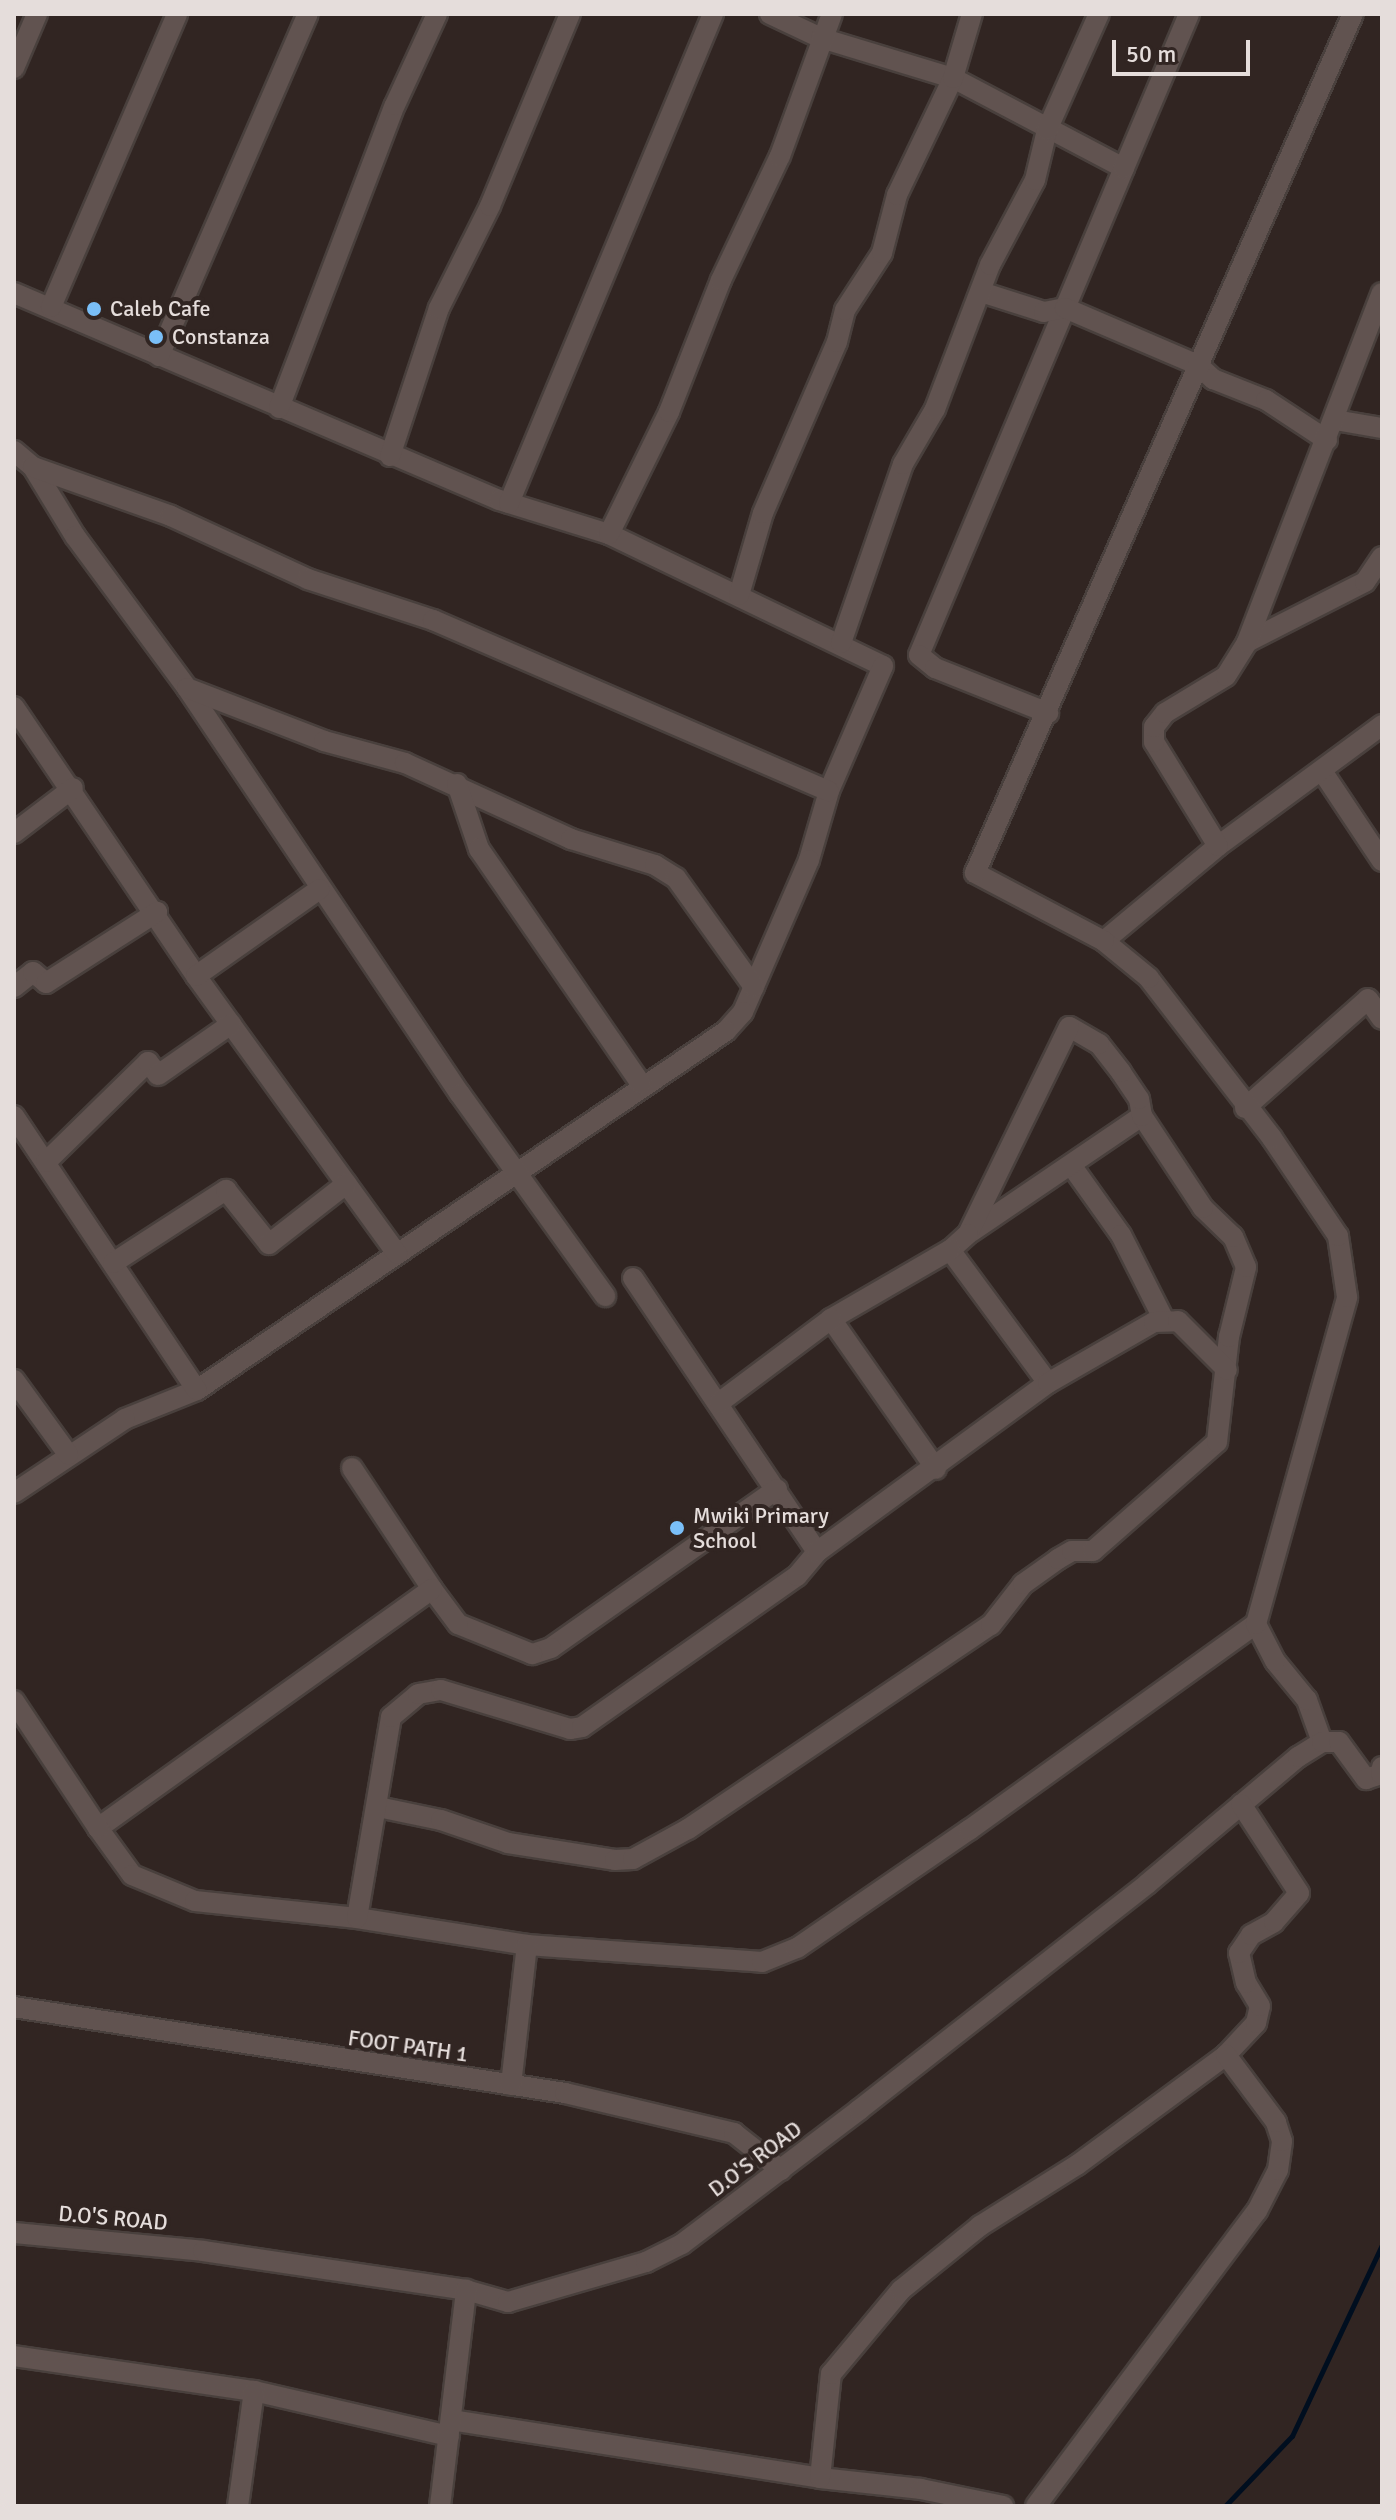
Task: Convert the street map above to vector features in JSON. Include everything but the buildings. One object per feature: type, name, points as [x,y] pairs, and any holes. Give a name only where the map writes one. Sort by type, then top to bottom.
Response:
[{"type":"street","points":[[14,68],[37,14]]},
{"type":"street","points":[[51,307],[177,14]]},
{"type":"street","points":[[159,356],[308,14]]},
{"type":"street","points":[[279,408],[395,105],[437,14]]},
{"type":"street","points":[[390,456],[439,308],[490,206],[570,14]]},
{"type":"street","points":[[509,503],[713,14]]},
{"type":"street","points":[[770,14],[821,38],[953,78],[1124,168]]},
{"type":"street","points":[[609,534],[669,412],[721,280],[780,156],[832,14]]},
{"type":"street","points":[[739,595],[763,513],[837,342],[845,310],[882,253],[897,195],[953,78],[972,14]]},
{"type":"street","points":[[841,643],[903,464],[935,409],[981,292],[1035,180],[1047,130],[1099,14]]},
{"type":"street","points":[[1048,713],[919,659],[1189,14]]},
{"type":"street","points":[[14,1701],[132,1875],[175,1896],[357,1918],[527,1945],[749,1964],[787,1954],[1256,1624],[1347,1297],[1343,1256],[1331,1222],[1149,978],[1104,941],[975,873],[1353,14]]},
{"type":"street","points":[[981,292],[1044,312],[1065,308],[1198,365],[1213,379],[1266,400],[1327,440]]},
{"type":"street","points":[[14,293],[390,456],[509,503],[609,534],[841,643],[883,666],[829,791],[809,860],[743,1012],[726,1031],[656,1082],[641,1084],[517,1174],[197,1390],[125,1419],[68,1454],[14,1493]]},
{"type":"street","points":[[1218,846],[1154,742],[1154,727],[1165,713],[1226,676],[1247,642],[1382,293]]},
{"type":"street","points":[[1335,420],[1382,428]]},
{"type":"street","points":[[14,451],[33,467],[75,536],[187,688],[320,889],[605,1296]]},
{"type":"street","points":[[33,467],[171,516],[308,579],[433,620],[829,791]]},
{"type":"street","points":[[1247,642],[1365,582],[1382,557]]},
{"type":"street","points":[[187,688],[324,741],[405,763],[457,784],[571,839],[635,855],[676,878],[754,987]]},
{"type":"street","points":[[14,707],[157,912],[196,976],[397,1254]]},
{"type":"street","points":[[1104,941],[1218,846],[1382,725]]},
{"type":"street","points":[[1322,771],[1382,861]]},
{"type":"street","points":[[457,784],[479,849],[641,1084]]},
{"type":"street","points":[[14,833],[73,788]]},
{"type":"street","points":[[196,976],[320,889]]},
{"type":"street","points":[[14,987],[33,972],[46,983],[157,912]]},
{"type":"street","points":[[1245,1108],[1368,999],[1382,1019]]},
{"type":"street","points":[[46,1162],[148,1062],[158,1075],[231,1024]]},
{"type":"street","points":[[378,1807],[441,1820],[508,1843],[633,1859],[688,1829],[991,1625],[1023,1584],[1072,1551],[1093,1551],[1217,1442],[1229,1337],[1246,1267],[1233,1237],[1203,1208],[1142,1116],[1139,1099],[1099,1044],[1069,1027],[968,1234]]},
{"type":"street","points":[[14,1116],[197,1390]]},
{"type":"street","points":[[720,1402],[831,1319],[950,1250],[968,1234],[1142,1116]]},
{"type":"street","points":[[1071,1165],[1121,1235],[1164,1320]]},
{"type":"street","points":[[113,1263],[226,1190],[269,1244],[346,1184]]},
{"type":"street","points":[[950,1250],[1048,1383]]},
{"type":"street","points":[[633,1278],[720,1402],[817,1552]]},
{"type":"street","points":[[831,1319],[936,1469]]},
{"type":"street","points":[[357,1918],[391,1717],[418,1694],[441,1690],[570,1729],[582,1727],[797,1576],[817,1552],[936,1469],[1048,1383],[1164,1320],[1178,1321],[1227,1370]]},
{"type":"street","points":[[14,1380],[68,1454]]},
{"type":"street","points":[[352,1468],[458,1624],[532,1654],[551,1648],[777,1489]]},
{"type":"street","points":[[98,1828],[432,1589]]},
{"type":"street","points":[[1256,1624],[1275,1661],[1307,1700],[1322,1742],[1339,1742],[1366,1779],[1381,1774],[1382,1767]]},
{"type":"street","name":"D.O'S ROAD","points":[[14,2233],[203,2251],[466,2290],[508,2302],[646,2262],[682,2244],[781,2170],[1322,1742]]},
{"type":"street","points":[[820,2478],[831,2374],[901,2290],[980,2226],[1077,2165],[1226,2055],[1256,2023],[1260,2006],[1246,1983],[1239,1953],[1251,1935],[1274,1922],[1299,1893],[1241,1804]]},
{"type":"street","points":[[511,2085],[527,1945]]},
{"type":"street","name":"FOOT PATH 1","points":[[14,2007],[511,2085],[734,2133],[781,2170]]},
{"type":"street","points":[[1036,2506],[1257,2211],[1278,2170],[1282,2141],[1276,2122],[1226,2055]]},
{"type":"street","points":[[440,2506],[466,2290]]},
{"type":"street","points":[[14,2356],[254,2391],[450,2428],[921,2489],[1003,2506]]},
{"type":"street","points":[[238,2506],[254,2391]]},
{"type":"waterway","points":[[1225,2506],[1292,2436],[1382,2245]]},
{"type":"place","name":"Caleb Cafe","points":[[94,309]]},
{"type":"place","name":"Constanza","points":[[156,337]]},
{"type":"place","name":"Mwiki Primary School","points":[[677,1528]]}]
